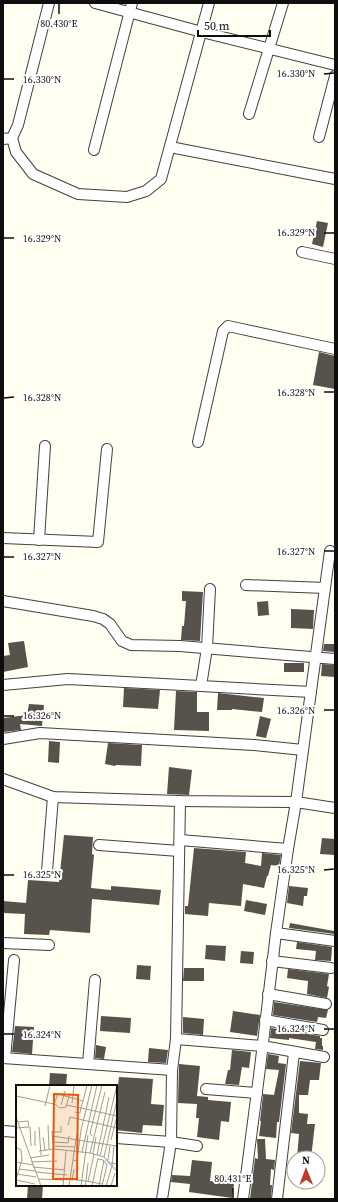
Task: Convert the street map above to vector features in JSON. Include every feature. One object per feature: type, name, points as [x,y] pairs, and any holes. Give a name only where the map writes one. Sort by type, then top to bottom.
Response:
[{"type":"street","points":[[49,3],[18,124],[8,138],[16,152],[33,174],[78,194],[127,197],[146,191],[161,179],[209,3]]},
{"type":"street","points":[[95,3],[131,8],[202,32],[335,65]]},
{"type":"street","points":[[249,114],[283,3]]},
{"type":"street","points":[[94,150],[131,8]]},
{"type":"street","points":[[319,137],[335,76]]},
{"type":"street","points":[[170,147],[335,179]]},
{"type":"street","points":[[302,252],[335,259]]},
{"type":"street","points":[[198,442],[223,331],[228,326],[335,349]]},
{"type":"street","points":[[39,540],[45,446]]},
{"type":"street","points":[[3,538],[98,542],[107,449]]},
{"type":"street","points":[[243,1199],[272,961],[296,802],[330,551]]},
{"type":"street","points":[[246,585],[325,588]]},
{"type":"street","points":[[201,686],[207,648],[210,588]]},
{"type":"street","points":[[3,601],[103,619],[110,624],[122,641],[131,645],[180,646],[335,659]]},
{"type":"street","points":[[3,685],[68,679],[311,692]]},
{"type":"street","points":[[3,739],[40,734],[254,745],[303,750]]},
{"type":"street","points":[[3,779],[53,797],[180,801],[296,802],[335,808]]},
{"type":"street","points":[[47,871],[53,797]]},
{"type":"street","points":[[162,1199],[170,1142],[172,1070],[176,1039],[180,801]]},
{"type":"street","points":[[99,845],[180,845],[288,849]]},
{"type":"street","points":[[276,933],[335,941]]},
{"type":"street","points":[[3,943],[49,945]]},
{"type":"street","points":[[14,960],[5,1022],[4,1058],[172,1070]]},
{"type":"street","points":[[272,961],[331,968]]},
{"type":"street","points":[[88,1064],[94,980]]},
{"type":"street","points":[[268,994],[326,1004]]},
{"type":"street","points":[[265,1020],[324,1030]]},
{"type":"street","points":[[176,1039],[262,1046],[294,1053],[324,1057]]},
{"type":"street","points":[[277,1199],[294,1053]]},
{"type":"street","points":[[206,1089],[257,1093]]},
{"type":"street","points":[[3,1131],[16,1132]]},
{"type":"street","points":[[117,1138],[170,1142],[197,1146]]},
{"type":"building","points":[[317,221],[328,223],[323,247],[312,244]]},
{"type":"building","points":[[319,352],[335,356],[335,389],[313,385]]},
{"type":"building","points":[[182,591],[203,592],[200,641],[181,640],[186,601],[182,601]]},
{"type":"building","points":[[268,601],[269,615],[258,616],[257,602]]},
{"type":"building","points":[[291,609],[314,610],[313,629],[291,628]]},
{"type":"building","points":[[24,641],[28,667],[3,672],[3,656],[10,655],[8,643]]},
{"type":"building","points":[[324,644],[335,644],[335,652],[323,651]]},
{"type":"building","points":[[284,663],[304,663],[304,672],[284,672]]},
{"type":"building","points":[[322,664],[335,665],[335,677],[321,676]]},
{"type":"building","points":[[124,688],[160,690],[158,709],[123,707]]},
{"type":"building","points":[[176,691],[197,692],[197,712],[209,712],[209,731],[174,730]]},
{"type":"building","points":[[218,693],[264,698],[262,712],[232,709],[217,710]]},
{"type":"building","points":[[29,704],[44,705],[42,726],[20,724],[21,730],[3,732],[3,718],[27,715]]},
{"type":"building","points":[[260,716],[271,719],[266,738],[256,736]]},
{"type":"building","points":[[49,741],[60,742],[59,763],[48,762]]},
{"type":"building","points":[[108,743],[142,745],[141,766],[115,766],[105,764]]},
{"type":"building","points":[[169,767],[192,770],[189,795],[167,794]]},
{"type":"building","points":[[64,835],[93,837],[92,854],[94,855],[91,888],[111,890],[111,886],[161,890],[159,905],[92,899],[90,933],[50,930],[49,935],[24,934],[25,914],[3,913],[3,901],[26,903],[28,880],[59,882]]},
{"type":"building","points":[[322,838],[335,839],[335,855],[320,854]]},
{"type":"building","points":[[194,848],[246,852],[245,863],[261,866],[262,853],[281,855],[279,866],[271,865],[264,888],[243,884],[241,906],[209,903],[208,916],[185,914],[185,906],[188,906]]},
{"type":"building","points":[[289,886],[308,888],[307,896],[304,896],[303,906],[287,903]]},
{"type":"building","points":[[246,900],[267,904],[265,915],[244,911]]},
{"type":"building","points":[[290,923],[334,931],[334,934],[289,928]]},
{"type":"building","points":[[297,942],[332,947],[331,961],[315,960],[316,951],[296,949]]},
{"type":"building","points":[[206,945],[226,946],[225,961],[205,959]]},
{"type":"building","points":[[241,951],[254,952],[253,964],[240,963]]},
{"type":"building","points":[[137,965],[151,966],[150,980],[136,979]]},
{"type":"building","points":[[184,968],[204,968],[204,981],[183,981]]},
{"type":"building","points":[[288,969],[329,974],[327,998],[307,994],[308,981],[287,978]]},
{"type":"building","points":[[274,1002],[328,1010],[326,1018],[318,1017],[317,1022],[273,1015]]},
{"type":"building","points":[[233,1011],[260,1015],[257,1036],[230,1032]]},
{"type":"building","points":[[101,1016],[131,1018],[130,1033],[100,1031]]},
{"type":"building","points":[[183,1017],[204,1019],[203,1035],[183,1033]]},
{"type":"building","points":[[15,1026],[34,1027],[32,1054],[12,1052]]},
{"type":"building","points":[[271,1028],[320,1036],[320,1038],[322,1038],[323,1050],[315,1049],[316,1042],[289,1038],[289,1040],[270,1038]]},
{"type":"building","points":[[96,1045],[106,1047],[104,1059],[95,1058]]},
{"type":"building","points":[[149,1048],[168,1050],[166,1063],[148,1062]]},
{"type":"building","points":[[232,1050],[251,1052],[249,1068],[242,1067],[239,1085],[225,1084],[228,1070],[230,1070]]},
{"type":"building","points":[[268,1054],[279,1056],[278,1063],[286,1064],[276,1138],[259,1136],[263,1094],[274,1095],[279,1070],[266,1069]]},
{"type":"building","points":[[300,1061],[321,1063],[319,1080],[310,1080],[308,1095],[299,1095],[299,1113],[308,1114],[307,1124],[315,1124],[312,1150],[298,1150],[299,1134],[291,1133]]},
{"type":"building","points":[[179,1064],[200,1066],[197,1096],[208,1097],[208,1100],[231,1102],[229,1122],[221,1121],[219,1140],[197,1137],[199,1118],[196,1118],[197,1104],[178,1103]]},
{"type":"building","points":[[50,1073],[67,1074],[66,1085],[49,1085]]},
{"type":"building","points":[[119,1077],[153,1079],[151,1104],[164,1105],[162,1126],[143,1125],[142,1133],[117,1130],[117,1096]]},
{"type":"building","points":[[257,1139],[265,1139],[266,1159],[275,1160],[274,1170],[271,1169],[271,1199],[250,1199],[255,1158],[258,1159]]},
{"type":"building","points":[[192,1160],[212,1162],[210,1181],[234,1184],[232,1198],[189,1192],[190,1184],[171,1182],[172,1175],[190,1176]]},
{"type":"building","points":[[28,1186],[43,1186],[42,1199],[27,1199]]}]
